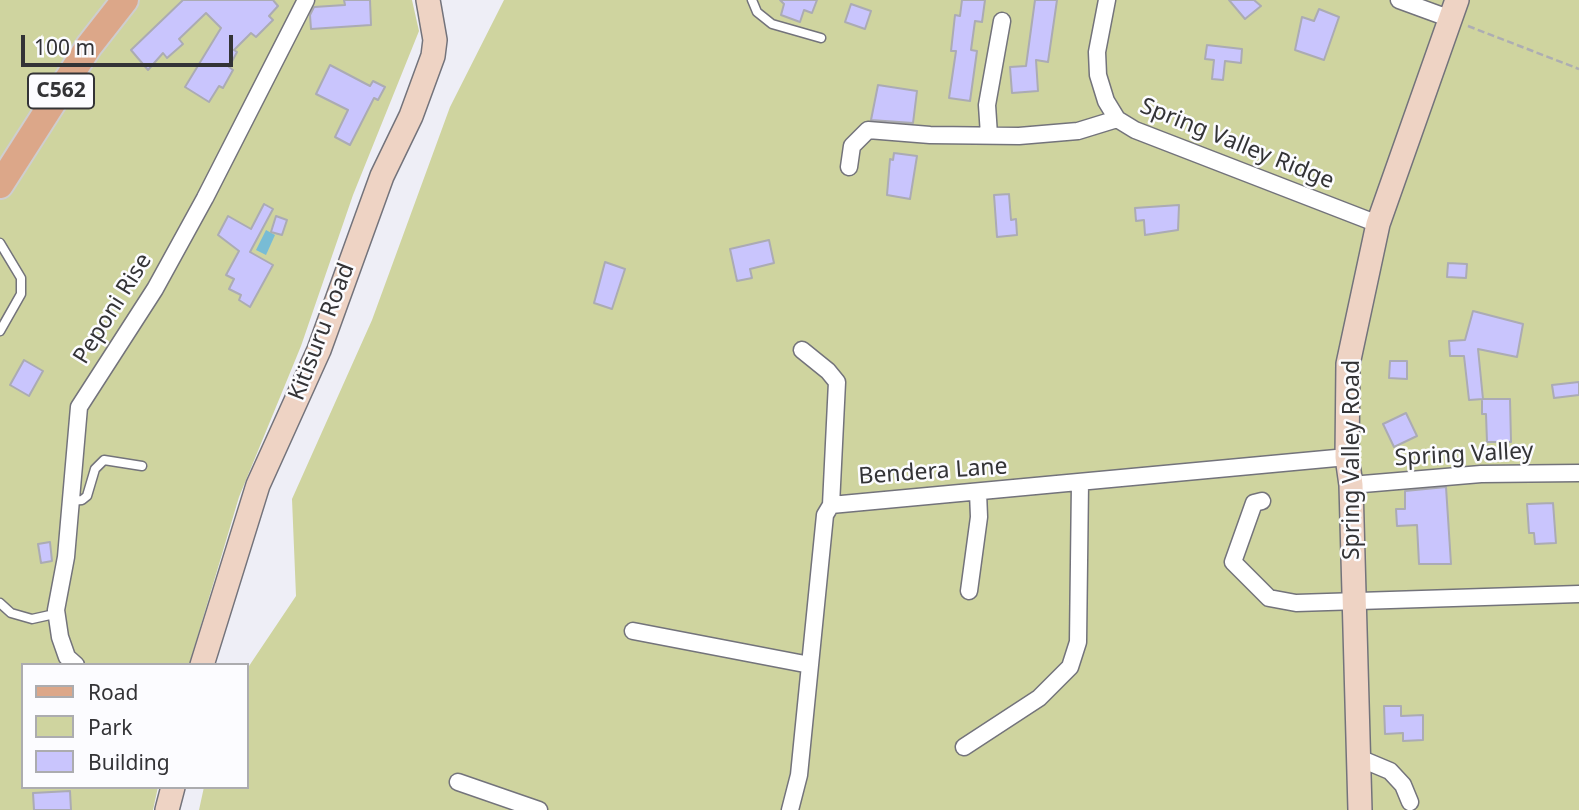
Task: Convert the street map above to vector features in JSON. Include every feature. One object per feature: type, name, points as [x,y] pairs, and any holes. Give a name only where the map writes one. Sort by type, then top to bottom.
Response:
[{"type":"main road","name":"C562","points":[[0,185],[89,46],[125,0]]},
{"type":"street","name":"Peponi Rise","points":[[74,663],[68,657],[60,637],[56,610],[66,557],[79,407],[180,243],[306,0]]},
{"type":"street","name":"Kitisuru Road","points":[[203,663],[258,485],[318,350],[382,176],[411,116],[433,55],[435,40],[428,0]]},
{"type":"street","name":"Spring Valley Ridge","points":[[1107,0],[1097,52],[1098,75],[1106,102],[1118,119],[1135,130],[1378,224]]},
{"type":"street","points":[[1399,0],[1454,10]]},
{"type":"street","name":"Spring Valley Road","points":[[1360,810],[1352,602],[1351,485],[1347,457],[1348,363],[1378,224],[1414,116],[1454,10]]},
{"type":"street","points":[[989,135],[987,105],[1002,21]]},
{"type":"street","points":[[849,167],[852,146],[869,130],[930,135],[1019,136],[1078,131],[1118,119]]},
{"type":"street","points":[[802,350],[837,382],[831,505]]},
{"type":"street","name":"Bendera Lane","points":[[790,810],[799,775],[825,515],[831,505],[1347,457]]},
{"type":"street","name":"Spring Valley","points":[[1351,485],[1481,474],[1579,473]]},
{"type":"street","points":[[964,747],[1039,698],[1070,667],[1078,642],[1080,483]]},
{"type":"street","points":[[969,591],[979,517],[978,492]]},
{"type":"street","points":[[1262,501],[1254,503],[1233,562],[1269,598],[1296,603],[1579,594]]},
{"type":"street","points":[[633,631],[810,665]]},
{"type":"street","points":[[1359,758],[1390,771],[1403,785],[1410,802]]},
{"type":"street","points":[[457,782],[539,810]]},
{"type":"street","points":[[167,810],[172,789]]},
{"type":"lane","points":[[752,0],[757,12],[772,24],[821,38]]},
{"type":"lane","points":[[0,243],[21,278],[21,294],[0,331]]},
{"type":"lane","points":[[70,501],[82,500],[87,496],[95,469],[104,460],[142,466]]},
{"type":"lane","points":[[0,603],[11,613],[32,619],[50,615],[56,610]]},
{"type":"path","points":[[1454,10],[1579,69]]},
{"type":"green space","points":[[0,0],[412,0],[419,31],[353,195],[301,346],[239,497],[190,663],[21,663],[21,789],[158,789],[153,810],[0,810]]},
{"type":"green space","points":[[504,0],[1579,0],[1579,810],[199,810],[204,789],[248,789],[248,668],[296,596],[292,499],[372,320],[450,107]]},
{"type":"water","points":[[266,230],[275,235],[266,255],[256,250]]},
{"type":"building","points":[[183,0],[273,0],[278,6],[269,16],[273,20],[256,37],[251,33],[234,50],[237,52],[229,67],[233,70],[223,88],[219,86],[209,102],[185,87],[221,28],[206,13],[179,39],[183,44],[167,58],[163,53],[148,70],[131,50]]},
{"type":"building","points":[[344,0],[370,0],[371,25],[311,29],[310,15],[314,7],[345,5]]},
{"type":"building","points":[[780,0],[817,0],[812,13],[804,10],[800,22],[781,15],[784,4]]},
{"type":"building","points":[[962,0],[985,0],[982,22],[975,21],[971,50],[977,51],[970,101],[949,98],[956,51],[951,51],[955,15],[960,16]]},
{"type":"building","points":[[1035,0],[1057,0],[1048,62],[1036,60],[1038,91],[1012,93],[1010,67],[1026,66]]},
{"type":"building","points":[[1229,0],[1254,0],[1261,6],[1245,19]]},
{"type":"building","points":[[851,4],[871,11],[865,29],[845,22]]},
{"type":"building","points":[[1319,9],[1339,17],[1324,60],[1295,50],[1302,17],[1314,21]]},
{"type":"building","points":[[1207,45],[1242,49],[1241,63],[1225,61],[1223,80],[1212,79],[1214,60],[1205,59]]},
{"type":"building","points":[[330,65],[370,86],[373,81],[385,87],[378,100],[374,98],[350,145],[335,137],[348,110],[316,94]]},
{"type":"building","points":[[878,85],[917,91],[913,123],[871,120]]},
{"type":"building","points":[[894,153],[917,156],[910,199],[887,195],[890,159],[893,160]]},
{"type":"building","points":[[1009,194],[1011,220],[1016,219],[1017,235],[997,237],[994,195]]},
{"type":"building","points":[[264,204],[273,209],[250,252],[273,265],[250,307],[239,300],[241,295],[229,289],[234,279],[226,275],[239,251],[218,235],[228,216],[251,229]]},
{"type":"building","points":[[1179,205],[1178,230],[1145,235],[1144,220],[1136,221],[1135,208]]},
{"type":"building","points":[[276,216],[287,220],[282,235],[271,232]]},
{"type":"building","points":[[769,240],[774,263],[750,269],[752,278],[737,281],[730,249]]},
{"type":"building","points":[[605,262],[625,269],[612,309],[594,303]]},
{"type":"building","points":[[1448,263],[1467,264],[1466,278],[1447,277]]},
{"type":"building","points":[[1473,311],[1523,324],[1517,357],[1478,349],[1483,399],[1469,400],[1464,356],[1450,356],[1449,341],[1465,340]]},
{"type":"building","points":[[24,360],[43,371],[29,396],[10,385]]},
{"type":"building","points":[[1390,361],[1407,361],[1407,379],[1389,378]]},
{"type":"building","points":[[1579,382],[1579,395],[1554,398],[1552,385]]},
{"type":"building","points":[[1482,399],[1510,399],[1511,442],[1487,442],[1486,414],[1482,414]]},
{"type":"building","points":[[1406,413],[1417,436],[1394,447],[1383,424]]},
{"type":"building","points":[[1446,487],[1451,564],[1419,564],[1417,525],[1397,526],[1396,509],[1405,509],[1405,491]]},
{"type":"building","points":[[1553,503],[1556,543],[1535,544],[1534,533],[1529,533],[1527,504]]},
{"type":"building","points":[[50,542],[52,561],[41,563],[38,544]]},
{"type":"building","points":[[1384,706],[1401,706],[1401,716],[1423,715],[1423,740],[1403,741],[1403,733],[1385,734]]},
{"type":"building","points":[[70,791],[71,810],[34,810],[33,793]]}]
